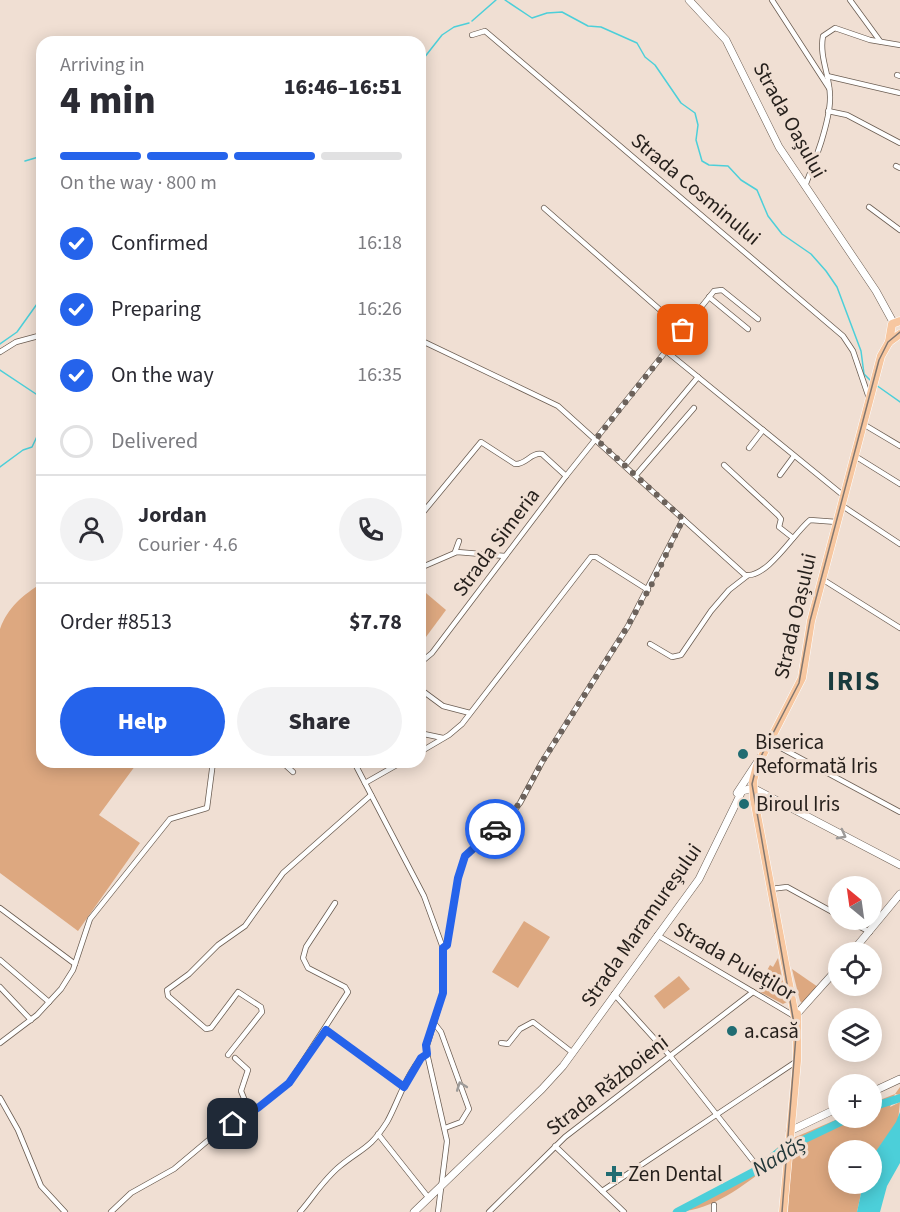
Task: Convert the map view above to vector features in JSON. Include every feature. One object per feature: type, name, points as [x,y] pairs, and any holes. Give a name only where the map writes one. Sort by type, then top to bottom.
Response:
[{"type":"main road","name":"Strada Oașului","points":[[689,0],[726,40],[779,147],[876,291],[897,331],[878,366],[808,633],[802,678],[762,756],[753,785],[786,966],[789,968],[798,1013],[795,1016],[797,1060],[783,1212]]},
{"type":"main road","points":[[735,802],[742,783],[755,762],[762,756]]},
{"type":"main road","points":[[742,783],[753,785],[900,865]]},
{"type":"main road","name":"Strada Maramureșului","points":[[414,1212],[542,1089],[573,1053],[703,872],[735,802],[742,792],[753,785]]},
{"type":"main road","points":[[861,942],[900,894]]},
{"type":"main road","points":[[795,1016],[828,979]]},
{"type":"main road","points":[[882,1087],[900,1079]]},
{"type":"main road","points":[[789,1133],[828,1113]]},
{"type":"street","points":[[772,0],[830,89]]},
{"type":"street","points":[[850,0],[881,42]]},
{"type":"street","points":[[805,186],[817,156],[828,111],[830,89],[822,45],[823,36],[830,29],[835,28],[881,42],[900,45]]},
{"type":"street","name":"Strada Cosminului","points":[[472,35],[485,31],[841,334],[853,351],[870,396]]},
{"type":"street","points":[[827,76],[900,93]]},
{"type":"street","points":[[828,111],[847,116],[900,144]]},
{"type":"street","points":[[869,207],[900,231]]},
{"type":"street","points":[[544,208],[683,330]]},
{"type":"street","points":[[748,329],[709,297],[716,290],[722,290],[758,319]]},
{"type":"street","name":"Strada Simeria","points":[[426,658],[566,476],[709,297]]},
{"type":"street","points":[[0,352],[16,342],[36,337]]},
{"type":"street","points":[[426,343],[558,406],[747,576]]},
{"type":"street","points":[[666,351],[844,496]]},
{"type":"street","points":[[625,465],[698,377]]},
{"type":"street","points":[[636,475],[694,408]]},
{"type":"street","points":[[863,424],[900,446]]},
{"type":"street","points":[[749,448],[763,430]]},
{"type":"street","points":[[426,509],[481,442],[515,464],[526,462],[535,454],[542,454],[566,476]]},
{"type":"street","points":[[780,475],[794,456]]},
{"type":"street","points":[[855,456],[900,484]]},
{"type":"street","points":[[724,465],[778,515],[781,519],[779,527],[793,538]]},
{"type":"street","points":[[841,505],[900,544]]},
{"type":"street","points":[[443,948],[447,945],[458,878],[465,856],[507,820],[520,803],[542,762],[620,639],[648,590],[683,519]]},
{"type":"street","points":[[650,644],[672,657],[681,655],[711,611],[729,590],[747,576],[767,566],[813,519],[837,522]]},
{"type":"street","points":[[455,552],[459,541]]},
{"type":"street","points":[[426,565],[455,552],[505,556]]},
{"type":"street","points":[[426,748],[456,730],[470,714],[591,557],[596,557],[648,590]]},
{"type":"street","points":[[822,579],[900,628]]},
{"type":"street","points":[[426,693],[443,706],[470,714]]},
{"type":"street","points":[[426,734],[443,738]]},
{"type":"street","points":[[770,741],[900,812]]},
{"type":"street","points":[[0,1043],[31,1020],[71,975],[90,919],[170,819],[175,816],[202,812],[207,808],[212,768]]},
{"type":"street","points":[[289,768],[293,772]]},
{"type":"street","points":[[357,768],[424,896],[443,948],[443,993],[426,1045],[448,1147],[438,1212]]},
{"type":"street","points":[[365,783],[391,768]]},
{"type":"street","points":[[228,1055],[262,1011],[261,1006],[238,992],[211,1028],[206,1029],[168,996],[167,990],[189,974],[218,945],[245,926],[283,873],[371,795]]},
{"type":"street","points":[[771,889],[787,887],[828,910]]},
{"type":"street","points":[[111,1212],[131,1193],[174,1169],[211,1138],[250,1113],[289,1083],[326,1030],[348,990],[308,968],[303,953],[335,903]]},
{"type":"street","points":[[0,908],[75,964]]},
{"type":"street","points":[[866,930],[870,932]]},
{"type":"street","name":"Strada Puieților","points":[[657,935],[795,1016]]},
{"type":"street","points":[[0,960],[49,1002]]},
{"type":"street","points":[[0,987],[31,1020]]},
{"type":"street","name":"Strada Războieni","points":[[489,1212],[555,1146],[753,992]]},
{"type":"street","points":[[615,994],[671,1057],[754,1162]]},
{"type":"street","points":[[501,1043],[508,1044],[520,1029],[533,1022],[573,1053]]},
{"type":"street","points":[[434,1023],[441,1032],[469,1109],[461,1122],[445,1128]]},
{"type":"street","points":[[326,1030],[404,1087]]},
{"type":"street","points":[[300,1212],[339,1167],[366,1149],[378,1134],[421,1058],[427,1054]]},
{"type":"street","points":[[236,1058],[248,1070],[241,1091],[250,1113]]},
{"type":"street","points":[[602,1191],[797,1060]]},
{"type":"street","points":[[0,1098],[18,1130],[41,1186],[65,1212]]},
{"type":"street","points":[[378,1134],[428,1197]]},
{"type":"street","points":[[555,1146],[624,1212]]},
{"type":"street","points":[[714,1205],[714,1212]]},
{"type":"shaded area","points":[[36,587],[36,768],[134,768],[99,815],[140,843],[78,931],[0,873],[0,629],[7,614]]},
{"type":"shaded area","points":[[426,593],[446,610],[426,637]]},
{"type":"shaded area","points":[[524,921],[550,937],[518,988],[492,972]]},
{"type":"shaded area","points":[[778,958],[787,1002],[783,1004],[756,990],[770,965],[773,967]]},
{"type":"shaded area","points":[[792,969],[818,987],[802,1003],[800,1001]]},
{"type":"shaded area","points":[[679,976],[690,989],[664,1009],[654,996]]},
{"type":"shaded area","points":[[895,1094],[890,1107],[900,1102],[898,1121],[882,1143],[882,1140],[828,1140],[828,1194],[861,1194],[857,1212],[788,1212],[792,1149],[721,1199],[706,1206],[672,1212],[751,1171],[784,1142],[828,1123],[828,1128],[882,1128],[882,1099]]},
{"type":"water","points":[[900,1112],[900,1163],[887,1186],[880,1212],[857,1212],[861,1194],[882,1194],[882,1142]]},
{"type":"waterway","points":[[472,21],[496,0]]},
{"type":"waterway","points":[[505,0],[532,18],[547,13],[562,12],[588,26],[601,27],[637,43],[645,57],[655,65],[681,103],[695,113],[698,125],[696,140],[702,161],[709,165],[728,166],[741,180],[757,190],[768,216],[782,234],[811,254],[826,271],[837,287],[861,351],[864,374],[870,380]]},
{"type":"waterway","points":[[426,55],[442,35],[454,27],[469,23]]},
{"type":"waterway","points":[[25,161],[36,158]]},
{"type":"waterway","points":[[0,344],[17,332],[36,305]]},
{"type":"waterway","points":[[0,370],[36,394]]},
{"type":"waterway","points":[[876,385],[900,402]]},
{"type":"waterway","points":[[0,467],[23,450],[32,447],[36,439]]},
{"type":"waterway","name":"Nadăș","points":[[882,1104],[900,1098]]},
{"type":"waterway","name":"Nadăș","points":[[677,1212],[755,1171],[780,1151],[828,1128]]},
{"type":"tram line","points":[[782,1212],[796,1035],[752,784],[757,764],[799,683],[810,621],[879,360],[888,342],[900,332]]},
{"type":"way so far","points":[[495,829],[507,820],[520,803],[542,762],[628,626],[637,605],[653,582],[683,519],[596,439],[683,330]]},
{"type":"place","name":"Biserica Reformată Iris","points":[[743,754]]},
{"type":"place","name":"Biroul Iris","points":[[744,804]]},
{"type":"place","name":"a.casă","points":[[732,1031]]},
{"type":"place","name":"Zen Dental","points":[[614,1174]]},
{"type":"district","name":"IRIS","points":[[854,681]]},
{"type":"route","points":[[233,1124],[289,1083],[326,1030],[404,1087],[421,1058],[427,1054],[426,1045],[440,1005],[445,976],[443,948],[447,945],[458,878],[465,856],[495,829]]}]
